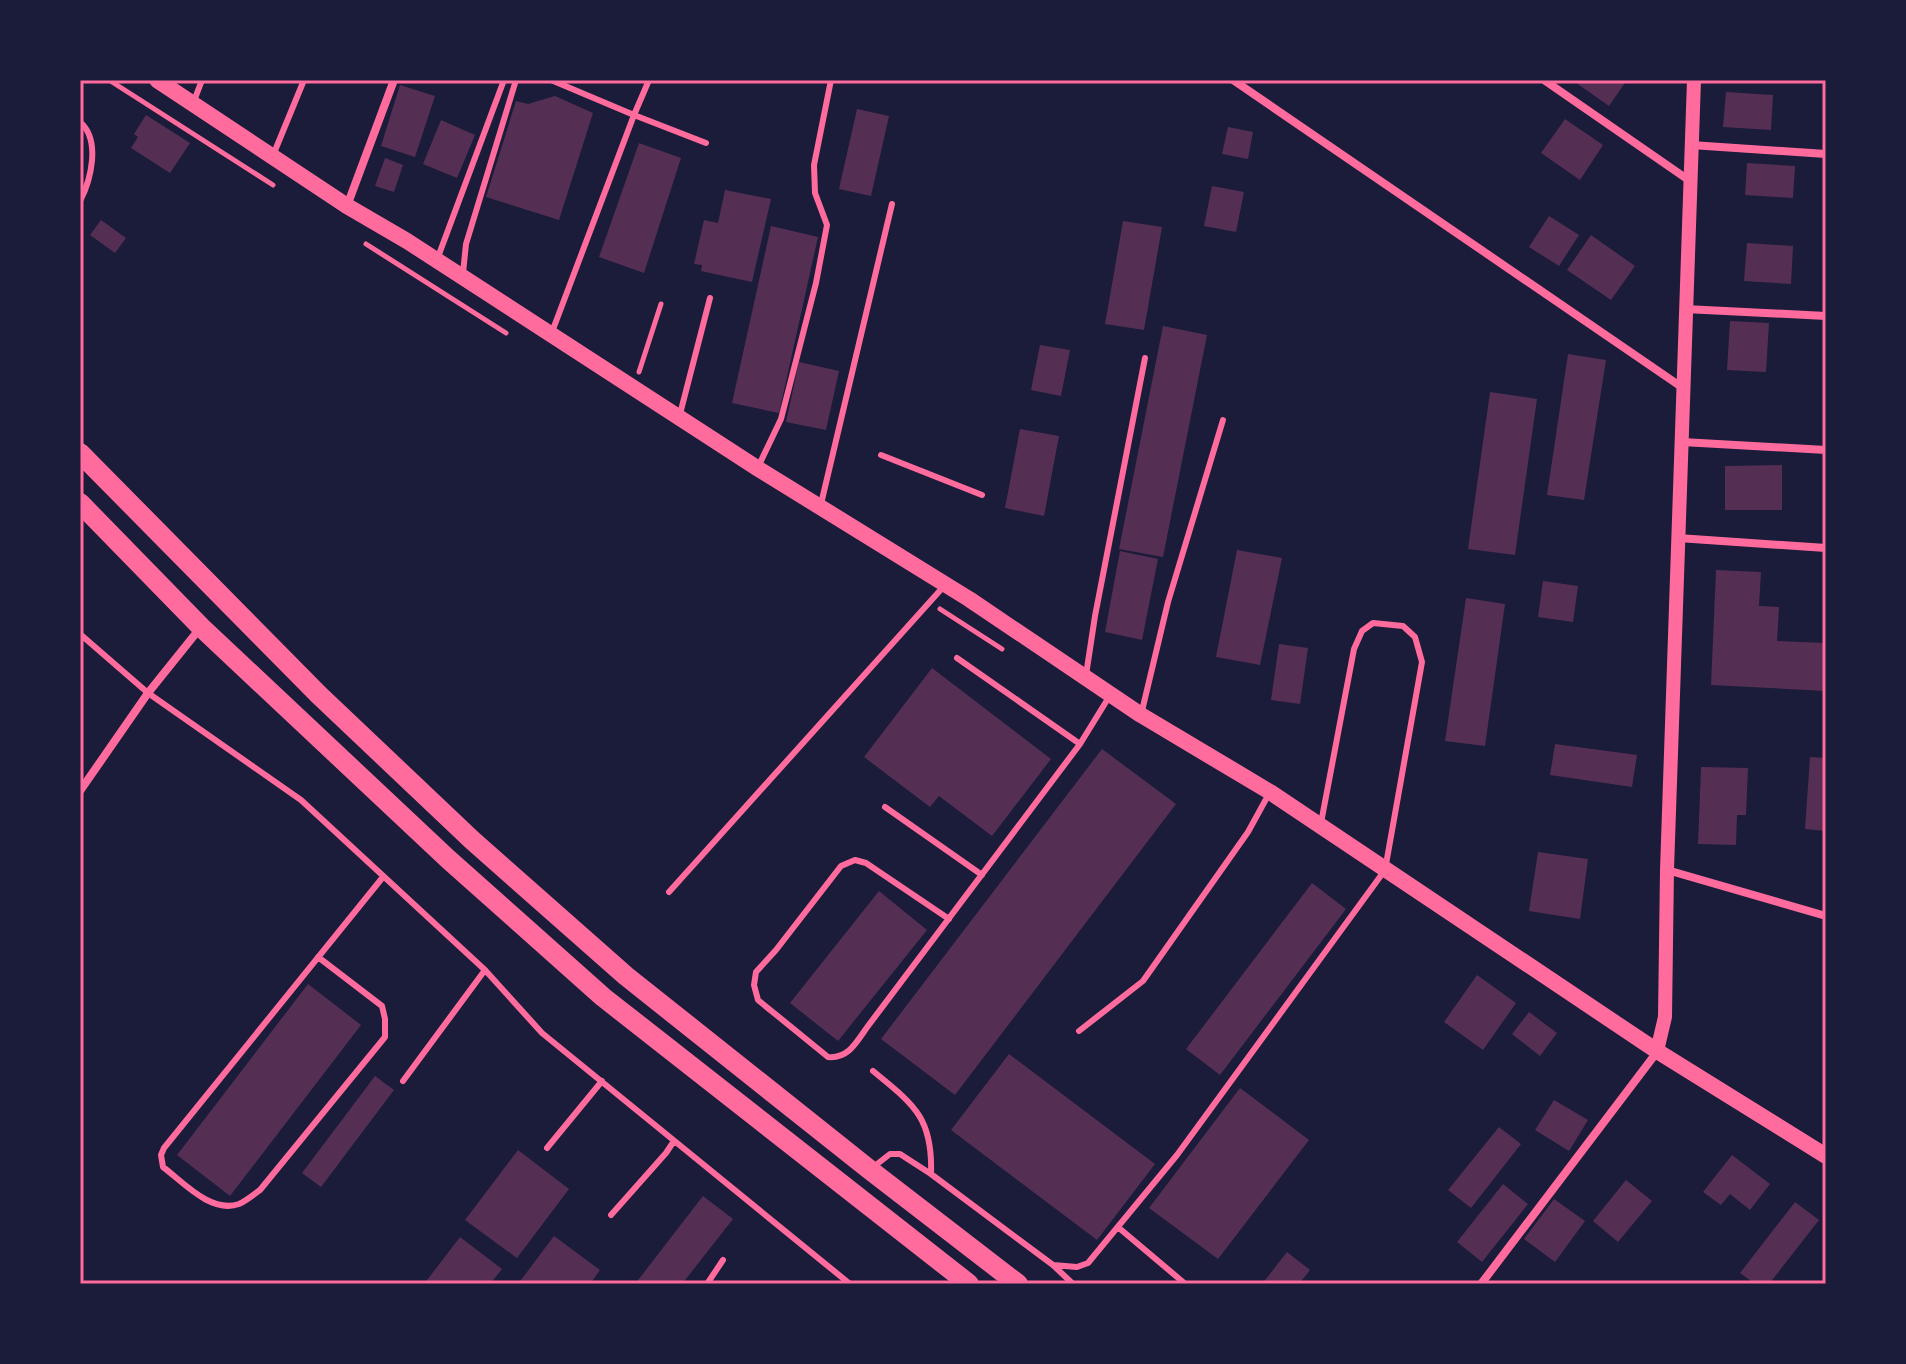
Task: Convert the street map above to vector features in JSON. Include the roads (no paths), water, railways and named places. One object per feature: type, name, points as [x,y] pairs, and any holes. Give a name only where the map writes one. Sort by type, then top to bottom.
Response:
[{"type":"main road","points":[[166,83],[347,206],[1086,675],[1141,715],[1270,792],[1657,1051],[1826,1156]]},
{"type":"main road","points":[[80,453],[319,695],[472,840],[626,976],[1018,1284]]},
{"type":"main road","points":[[80,503],[201,627],[448,859],[603,997],[969,1284]]},
{"type":"street","points":[[347,206],[394,80]]},
{"type":"street","points":[[1233,80],[1683,388]]},
{"type":"street","points":[[1544,80],[1690,181]]},
{"type":"street","points":[[1481,1284],[1657,1051],[1665,1017],[1667,870],[1694,80]]},
{"type":"street","points":[[1691,145],[1826,154]]},
{"type":"street","points":[[1685,309],[1826,316]]},
{"type":"street","points":[[1682,442],[1826,450]]},
{"type":"street","points":[[1678,538],[1826,548]]},
{"type":"street","points":[[80,791],[148,693],[201,627]]},
{"type":"street","points":[[1667,870],[1826,916]]},
{"type":"lane","points":[[193,104],[202,80]]},
{"type":"lane","points":[[272,156],[304,80]]},
{"type":"lane","points":[[436,261],[504,80]]},
{"type":"lane","points":[[462,278],[466,244],[516,80]]},
{"type":"lane","points":[[551,80],[706,143]]},
{"type":"lane","points":[[551,335],[649,80]]},
{"type":"lane","points":[[757,468],[781,419],[816,283],[827,225],[815,193],[814,165],[831,80]]},
{"type":"lane","points":[[80,122],[86,127],[91,161],[91,171],[80,201]]},
{"type":"lane","points":[[820,507],[892,204]]},
{"type":"lane","points":[[679,418],[710,298]]},
{"type":"lane","points":[[1086,675],[1145,358]]},
{"type":"lane","points":[[1141,715],[1168,602],[1223,420]]},
{"type":"lane","points":[[881,455],[982,495]]},
{"type":"lane","points":[[669,892],[945,585]]},
{"type":"lane","points":[[1053,1265],[1077,1267],[1088,1263],[1119,1228],[1177,1155],[1385,870],[1422,662],[1415,637],[1403,626],[1373,623],[1362,631],[1354,649],[1320,827]]},
{"type":"lane","points":[[80,634],[148,693],[301,800],[485,970],[542,1033],[850,1284]]},
{"type":"lane","points":[[957,658],[1080,744]]},
{"type":"lane","points":[[949,919],[866,863],[855,860],[841,866],[756,972],[754,985],[758,1000],[828,1057],[838,1058],[847,1054],[949,919],[1080,744],[1111,693]]},
{"type":"lane","points":[[1079,1031],[1143,981],[1248,832],[1270,792]]},
{"type":"lane","points":[[885,807],[982,875]]},
{"type":"lane","points":[[318,957],[382,1006],[385,1037],[260,1190],[239,1204],[224,1207],[210,1202],[163,1167],[161,1155],[164,1148],[318,957],[383,877]]},
{"type":"lane","points":[[403,1081],[485,970]]},
{"type":"lane","points":[[873,1071],[914,1104],[919,1112],[930,1152],[931,1174]]},
{"type":"lane","points":[[547,1148],[602,1081]]},
{"type":"lane","points":[[611,1215],[674,1141]]},
{"type":"lane","points":[[870,1170],[890,1154],[900,1154],[1053,1265],[1073,1284]]},
{"type":"lane","points":[[1119,1228],[1183,1282]]},
{"type":"lane","points":[[707,1284],[723,1260]]}]
